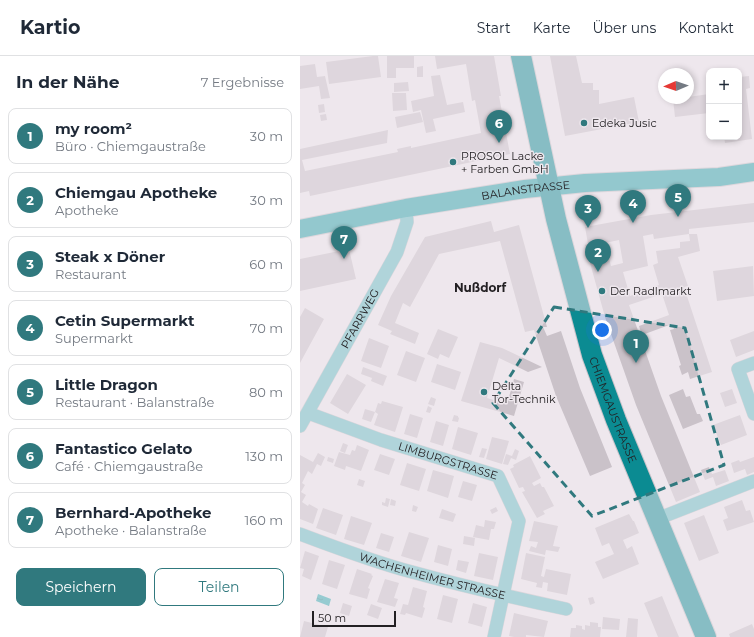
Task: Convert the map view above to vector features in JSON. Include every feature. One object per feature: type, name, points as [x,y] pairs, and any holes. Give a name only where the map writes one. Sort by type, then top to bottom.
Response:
[{"type":"main road","name":"CHIEMGAUSTRASSE","points":[[521,56],[548,186],[592,354],[616,420],[706,637]]},
{"type":"street","name":"BALANSTRASSE","points":[[300,229],[406,208],[548,186],[712,177],[754,172]]},
{"type":"street","name":"PFARRWEG","points":[[300,426],[397,252],[407,222],[406,208]]},
{"type":"street","points":[[754,363],[738,369],[754,414]]},
{"type":"street","name":"LIMBURGSTRASSE","points":[[308,413],[381,440],[498,476],[519,521],[494,637]]},
{"type":"street","points":[[657,518],[754,481]]},
{"type":"street","name":"WACHENHEIMER STRASSE","points":[[300,534],[348,552],[412,572],[566,609]]},
{"type":"highlighted area","points":[[554,307],[685,328],[724,465],[592,516],[493,403]]},
{"type":"water","points":[[318,594],[331,599],[329,606],[316,601]]},
{"type":"building","points":[[378,56],[381,77],[329,84],[326,62]]},
{"type":"building","points":[[387,56],[414,56],[414,68],[396,68],[396,78],[387,78]]},
{"type":"building","points":[[435,56],[494,56],[501,96],[499,96],[510,154],[310,196],[309,191],[300,193],[300,149],[388,130],[387,143],[302,160],[305,171],[398,152],[397,149],[411,146],[411,148],[481,133],[475,100],[472,101],[466,64],[437,69]]},
{"type":"building","points":[[550,56],[576,56],[582,83],[593,83],[593,90],[599,90],[599,104],[634,97],[639,122],[565,136]]},
{"type":"building","points":[[315,64],[317,77],[325,76],[330,98],[321,99],[319,86],[300,89],[300,66]]},
{"type":"building","points":[[423,66],[423,77],[417,77],[417,67]]},
{"type":"building","points":[[440,75],[447,105],[463,102],[465,112],[433,119],[436,131],[426,133],[421,110],[413,112],[411,101],[434,96],[431,76]]},
{"type":"building","points":[[749,76],[750,88],[746,89],[752,139],[725,143],[724,140],[742,140],[742,77]]},
{"type":"building","points":[[408,82],[409,91],[394,92],[394,83]]},
{"type":"building","points":[[392,93],[406,93],[407,110],[393,111]]},
{"type":"building","points":[[706,94],[706,113],[675,117],[674,104],[694,104],[694,96]]},
{"type":"building","points":[[324,104],[325,112],[319,113],[318,105]]},
{"type":"building","points":[[420,112],[423,122],[397,128],[395,117]]},
{"type":"building","points":[[326,114],[327,120],[321,121],[320,115]]},
{"type":"building","points":[[754,203],[754,222],[689,229],[689,234],[697,234],[700,251],[678,257],[688,286],[684,287],[712,372],[690,379],[688,372],[682,375],[679,366],[681,365],[670,330],[674,329],[672,324],[642,335],[639,326],[669,315],[662,294],[629,305],[661,396],[700,492],[676,502],[636,405],[605,317],[585,245],[588,244],[585,227],[651,215]],"holes":[[[653,234],[654,239],[689,234],[690,241],[680,242],[680,248],[656,251],[658,263],[653,265],[659,285],[630,296],[623,272],[648,266],[643,236]],[[619,240],[623,263],[611,266],[605,243]]]},
{"type":"building","points":[[590,207],[590,212],[584,214],[583,211]]},
{"type":"building","points":[[491,221],[494,232],[519,225],[547,327],[543,327],[547,336],[561,331],[580,388],[612,467],[590,476],[556,396],[534,330],[525,332],[500,241],[439,254],[410,307],[403,303],[395,323],[419,333],[415,344],[390,334],[392,331],[378,325],[391,296],[425,237]]},
{"type":"building","points":[[349,249],[356,279],[300,291],[300,259]]},
{"type":"building","points":[[753,266],[754,296],[717,301],[713,271]]},
{"type":"building","points":[[305,308],[324,319],[300,363],[300,317]]},
{"type":"building","points":[[438,329],[458,337],[449,358],[440,354],[438,359],[427,354]]},
{"type":"building","points":[[754,331],[754,350],[736,357],[730,340]]},
{"type":"building","points":[[369,338],[389,346],[381,368],[361,361]]},
{"type":"building","points":[[480,342],[502,348],[542,367],[528,372],[499,358],[487,398],[507,404],[514,379],[524,382],[514,416],[461,401]]},
{"type":"building","points":[[406,351],[425,358],[416,382],[397,375]]},
{"type":"building","points":[[437,364],[461,372],[455,390],[431,382]]},
{"type":"building","points":[[363,367],[387,376],[383,386],[371,381],[372,378],[361,374]]},
{"type":"building","points":[[347,374],[366,385],[348,414],[330,403]]},
{"type":"building","points":[[683,389],[686,397],[690,396],[697,414],[700,414],[703,421],[683,429],[669,395]]},
{"type":"building","points":[[732,389],[737,403],[725,407],[720,393]]},
{"type":"building","points":[[431,397],[436,399],[434,406],[428,404]]},
{"type":"building","points":[[382,401],[403,407],[395,432],[374,425],[378,414],[375,412],[378,403],[381,404]]},
{"type":"building","points":[[428,406],[432,408],[430,413],[426,412]]},
{"type":"building","points":[[365,409],[375,412],[371,422],[362,419]]},
{"type":"building","points":[[410,414],[423,418],[417,438],[404,434]]},
{"type":"building","points":[[454,415],[458,416],[458,422],[452,421]]},
{"type":"building","points":[[740,415],[747,435],[721,445],[713,425]]},
{"type":"building","points":[[436,421],[449,425],[443,446],[430,442]]},
{"type":"building","points":[[458,427],[478,433],[471,455],[452,449]]},
{"type":"building","points":[[492,437],[509,441],[502,464],[486,459]]},
{"type":"building","points":[[343,443],[348,445],[345,453],[340,451]]},
{"type":"building","points":[[357,445],[369,450],[361,471],[346,466],[345,470],[334,466],[339,452],[350,455],[352,450],[355,451]]},
{"type":"building","points":[[482,448],[487,449],[484,458],[479,457]]},
{"type":"building","points":[[515,449],[519,451],[516,460],[511,458],[508,465],[503,464],[506,454],[512,456]]},
{"type":"building","points":[[318,453],[325,457],[321,466],[317,464],[312,474],[308,471],[302,483],[305,485],[301,492],[306,495],[302,502],[308,506],[309,504],[318,509],[313,524],[300,519],[300,455],[313,462]]},
{"type":"building","points":[[380,454],[395,459],[389,475],[374,470]]},
{"type":"building","points":[[530,456],[541,478],[532,483],[534,486],[540,483],[542,487],[544,487],[554,506],[543,511],[545,514],[537,518],[522,492],[525,491],[523,487],[519,488],[510,469],[514,467],[513,465]]},
{"type":"building","points":[[328,457],[334,459],[333,463],[327,461]]},
{"type":"building","points":[[754,457],[754,472],[747,475],[745,469],[734,473],[731,463],[739,460],[740,462]]},
{"type":"building","points":[[407,463],[426,469],[419,491],[400,485]]},
{"type":"building","points":[[709,467],[712,474],[725,470],[729,481],[716,486],[713,477],[705,480],[701,470]]},
{"type":"building","points":[[433,470],[454,476],[448,498],[427,491]]},
{"type":"building","points":[[359,479],[365,481],[363,487],[357,485]]},
{"type":"building","points":[[463,481],[477,485],[472,501],[458,497]]},
{"type":"building","points":[[386,498],[390,499],[388,507],[382,505],[382,502],[385,503]]},
{"type":"building","points":[[391,499],[396,501],[395,506],[390,505]]},
{"type":"building","points":[[742,500],[746,511],[750,510],[754,522],[727,531],[723,520],[728,518],[724,507]]},
{"type":"building","points":[[413,505],[418,507],[416,512],[412,511]]},
{"type":"building","points":[[496,507],[498,511],[492,514],[490,510]]},
{"type":"building","points":[[323,508],[343,515],[336,535],[316,528]]},
{"type":"building","points":[[442,509],[456,514],[453,522],[439,518]]},
{"type":"building","points":[[629,514],[639,533],[623,540],[627,549],[632,546],[639,564],[603,579],[595,562],[614,554],[609,543],[602,546],[595,528]]},
{"type":"building","points":[[704,515],[719,553],[699,561],[684,523]]},
{"type":"building","points":[[351,516],[372,523],[364,545],[344,539]]},
{"type":"building","points":[[485,520],[496,522],[494,529],[491,529],[489,540],[473,537],[476,525],[484,527]]},
{"type":"building","points":[[534,521],[558,526],[553,546],[560,547],[558,552],[546,550],[545,555],[529,551],[531,546],[536,548],[538,542],[529,541]]},
{"type":"building","points":[[409,532],[429,538],[421,562],[401,556]]},
{"type":"building","points":[[381,533],[394,537],[389,552],[376,548]]},
{"type":"building","points":[[464,536],[475,538],[474,546],[463,544]]},
{"type":"building","points":[[438,545],[452,549],[448,566],[434,562]]},
{"type":"building","points":[[305,551],[319,556],[311,580],[302,576],[304,569],[300,568]]},
{"type":"building","points":[[479,553],[498,557],[493,580],[474,576]]},
{"type":"building","points":[[526,553],[545,557],[541,576],[544,577],[546,569],[571,574],[567,595],[547,591],[548,583],[543,582],[542,588],[536,587],[537,583],[521,579]]},
{"type":"building","points":[[329,560],[345,565],[337,589],[322,584]]},
{"type":"building","points":[[458,560],[469,562],[466,573],[456,570]]},
{"type":"building","points":[[357,569],[372,574],[371,575],[373,576],[368,588],[370,589],[367,599],[349,594]]},
{"type":"building","points":[[385,579],[399,583],[394,598],[398,599],[395,607],[377,602]]},
{"type":"building","points":[[413,587],[427,591],[422,618],[406,613],[405,615],[400,614],[403,604],[408,605]]},
{"type":"building","points":[[443,595],[458,599],[452,623],[437,619]]},
{"type":"building","points":[[662,596],[679,637],[658,637],[644,603]]},
{"type":"building","points":[[593,597],[595,603],[590,605],[588,598]]},
{"type":"building","points":[[343,603],[352,606],[349,616],[340,613]]},
{"type":"building","points":[[473,603],[487,607],[482,627],[468,623]]},
{"type":"building","points":[[371,604],[382,608],[378,619],[367,615]]},
{"type":"building","points":[[514,613],[548,621],[544,637],[526,635],[526,637],[509,636]]},
{"type":"building","points":[[603,617],[620,619],[619,630],[602,629]]},
{"type":"building","points":[[628,618],[638,619],[637,637],[626,637]]},
{"type":"building","points":[[304,621],[328,627],[325,637],[300,637]]},
{"type":"building","points":[[590,622],[598,623],[598,627],[601,627],[600,637],[570,637],[571,628],[576,628],[576,625],[582,626],[582,629],[585,630],[585,625],[590,626]]},
{"type":"building","points":[[752,624],[754,629],[754,637],[730,637],[729,634]]},
{"type":"place","name":"Edeka Jusic","points":[[584,123]]},
{"type":"place","name":"Fantastico Gelato","points":[[499,143]]},
{"type":"place","name":"PROSOL Lacke + Farben GmbH","points":[[453,162]]},
{"type":"place","name":"Little Dragon","points":[[678,217]]},
{"type":"place","name":"Cetin Supermarkt","points":[[633,223]]},
{"type":"place","name":"Steak x Döner","points":[[588,228]]},
{"type":"place","name":"Bernhard-Apotheke","points":[[344,259]]},
{"type":"place","name":"Chiemgau Apotheke","points":[[598,272]]},
{"type":"place","name":"Der Radlmarkt","points":[[602,291]]},
{"type":"place","name":"my room²","points":[[636,363]]},
{"type":"place","name":"Delta Tor-Technik","points":[[484,392]]},
{"type":"district","name":"Nußdorf","points":[[480,288]]}]
